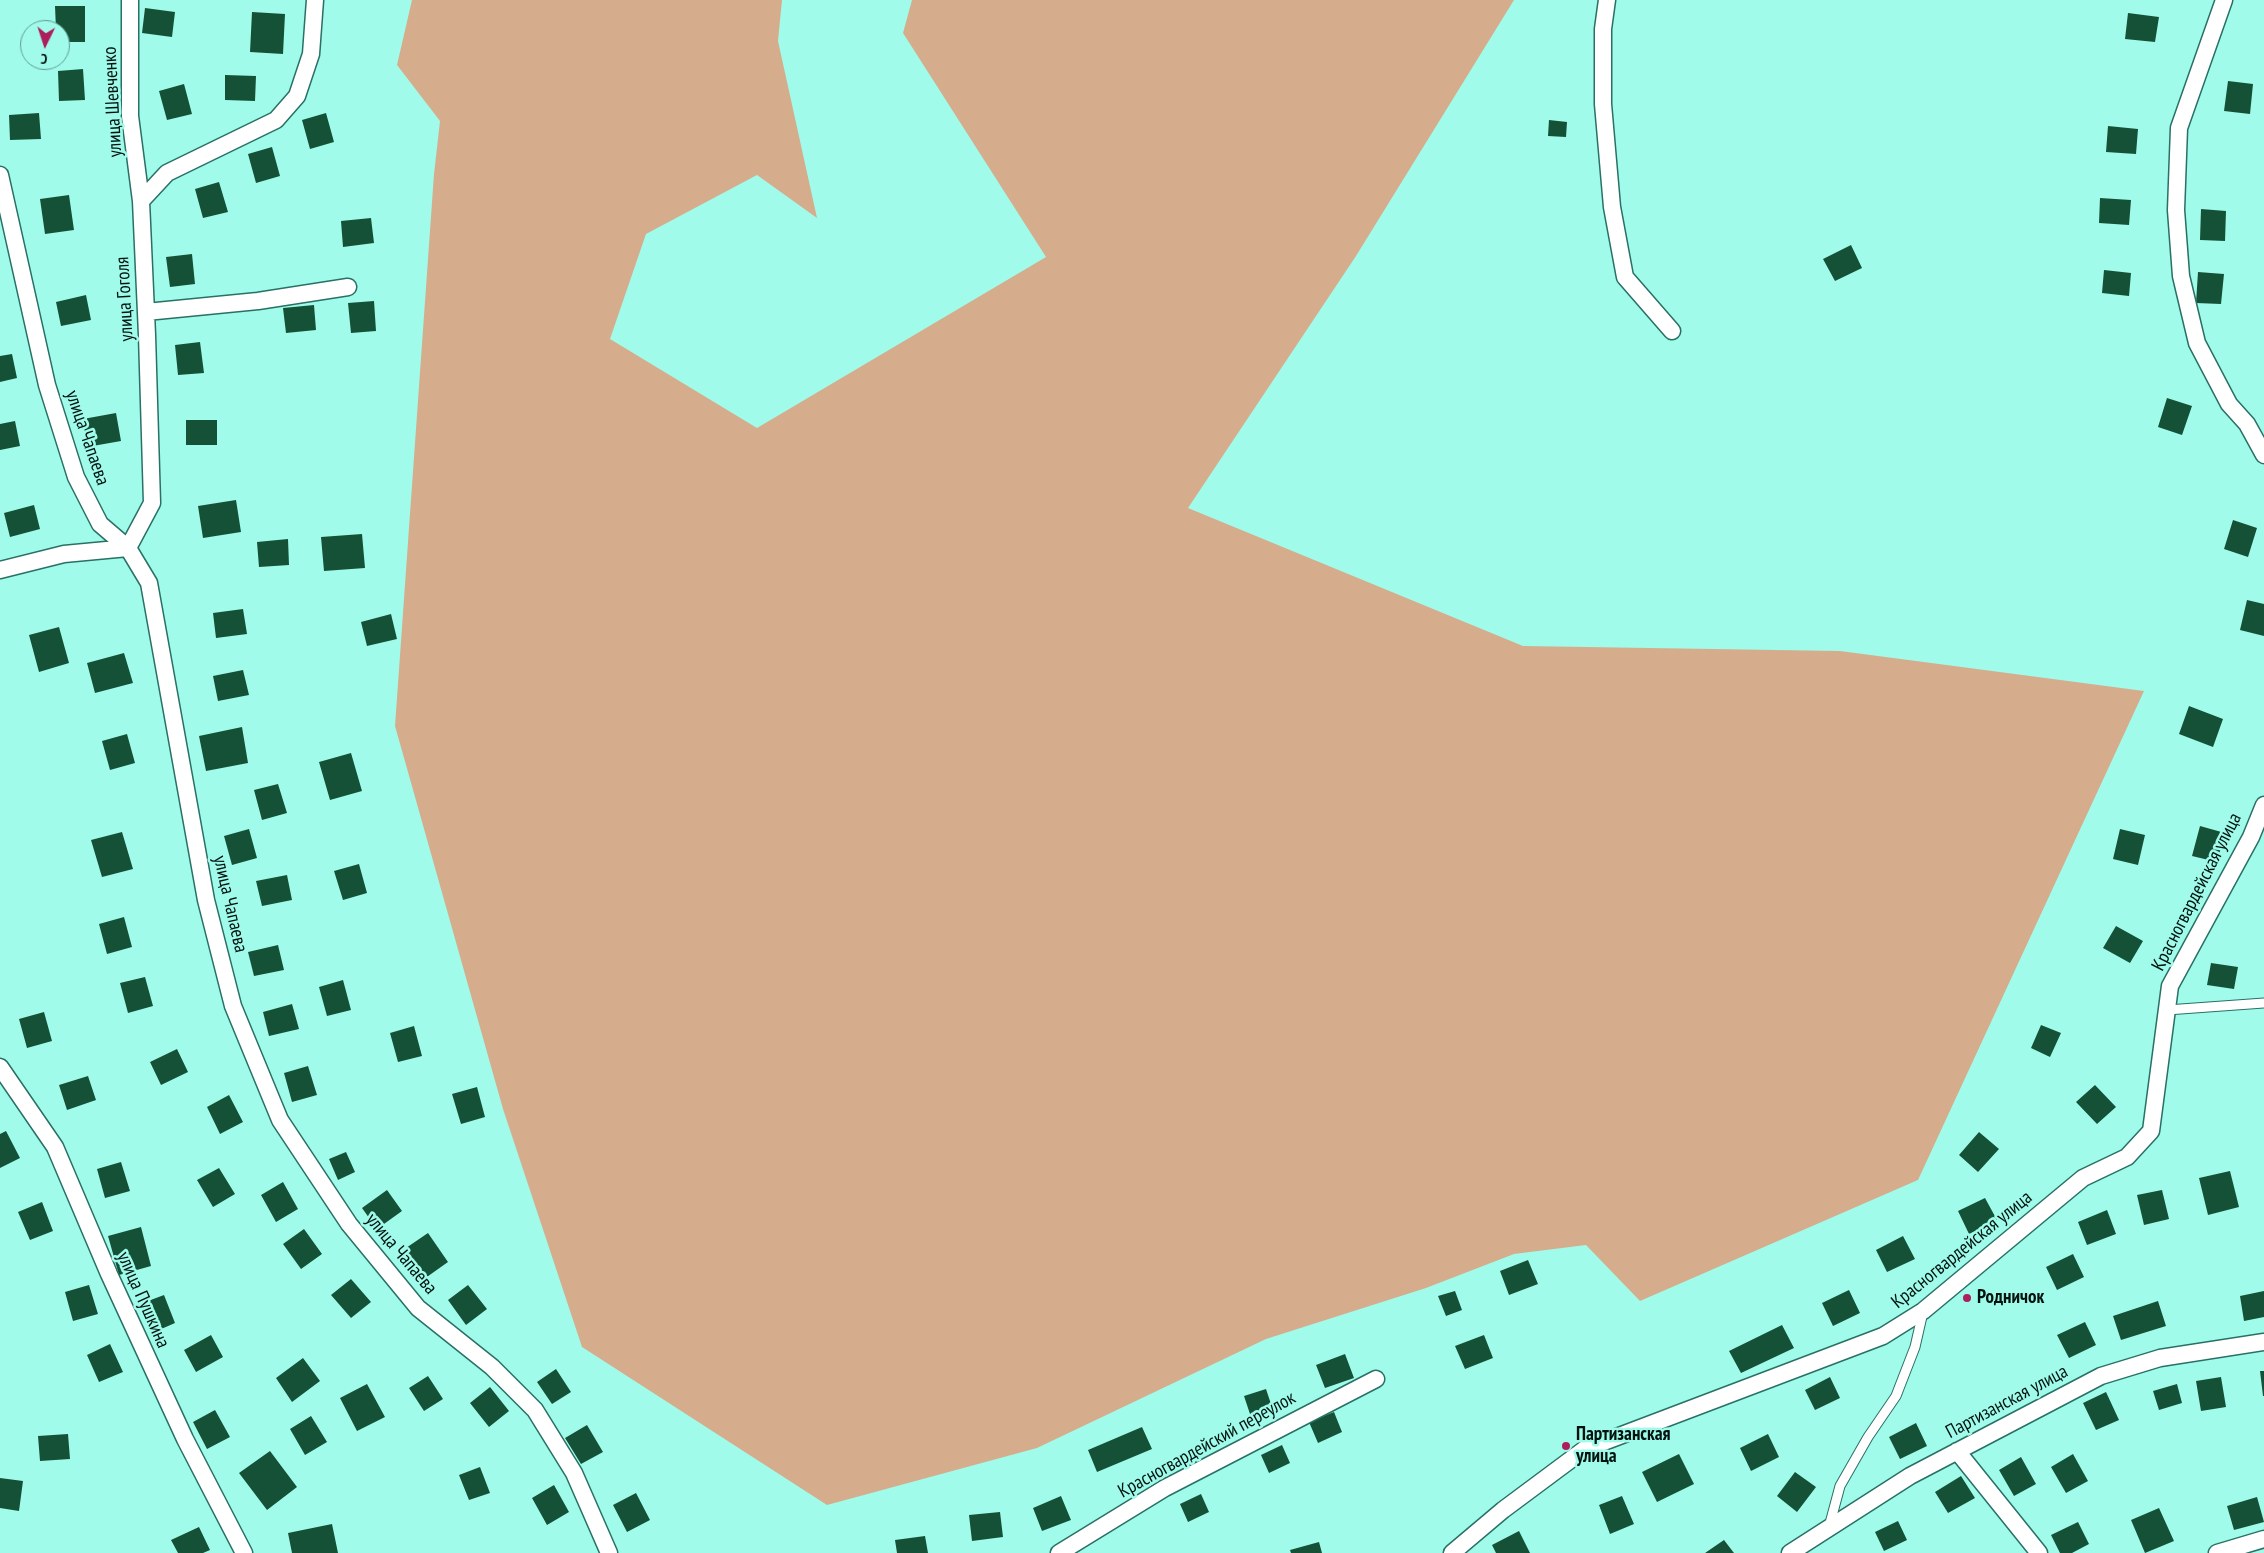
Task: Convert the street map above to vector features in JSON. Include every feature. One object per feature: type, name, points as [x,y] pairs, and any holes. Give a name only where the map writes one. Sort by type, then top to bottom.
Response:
[{"type":"street","name":"улица Шевченко","points":[[130,0],[130,116],[141,201]]},
{"type":"street","points":[[141,201],[167,173],[276,120],[297,96],[311,54],[315,0]]},
{"type":"street","points":[[1607,0],[1603,29],[1604,104],[1612,207],[1626,277],[1672,332]]},
{"type":"street","points":[[2224,0],[2179,128],[2176,210],[2181,276],[2197,343],[2229,404],[2247,424],[2264,455]]},
{"type":"street","name":"улица Чапаева","points":[[0,176],[47,384],[76,477],[100,524],[128,548],[149,583],[206,900],[233,1006],[280,1120],[349,1224],[418,1308],[492,1367],[535,1410],[574,1473],[609,1553]]},
{"type":"street","name":"улица Гоголя","points":[[128,548],[152,503],[141,201]]},
{"type":"street","points":[[146,312],[258,301],[348,288]]},
{"type":"street","points":[[0,570],[64,554],[128,548]]},
{"type":"street","name":"Красногвардейская улица","points":[[1452,1553],[1503,1510],[1585,1449],[1883,1336],[1923,1311],[2083,1178],[2127,1157],[2151,1131],[2170,986],[2251,837],[2264,804]]},
{"type":"street","name":"улица Пушкина","points":[[0,1067],[55,1148],[109,1274],[185,1439],[244,1553]]},
{"type":"street","name":"Партизанская улица","points":[[1790,1553],[1910,1476],[2101,1376],[2160,1358],[2264,1342]]},
{"type":"street","name":"Красногвардейский переулок","points":[[1059,1553],[1165,1488],[1376,1379]]},
{"type":"street","points":[[1957,1452],[2038,1553]]},
{"type":"street","points":[[2217,1553],[2264,1539]]},
{"type":"lane","points":[[2167,1010],[2264,1004]]},
{"type":"lane","points":[[1828,1527],[1840,1486],[1868,1437],[1896,1396],[1915,1347],[1923,1311]]},
{"type":"shaded area","points":[[412,0],[782,0],[778,41],[817,218],[757,175],[646,234],[610,339],[757,428],[1046,257],[903,33],[912,0],[1514,0],[1356,256],[1188,508],[1523,646],[1840,651],[2144,691],[1918,1180],[1640,1301],[1586,1245],[1514,1254],[1426,1288],[1266,1339],[1037,1448],[827,1505],[582,1347],[503,1109],[395,726],[434,174],[440,121],[397,65]]},
{"type":"building","points":[[55,6],[85,6],[85,42],[70,42],[70,20],[56,20]]},
{"type":"building","points":[[145,8],[175,12],[172,37],[142,33]]},
{"type":"building","points":[[252,12],[285,14],[283,54],[250,52]]},
{"type":"building","points":[[2128,13],[2159,17],[2155,42],[2125,39]]},
{"type":"building","points":[[83,69],[85,100],[59,101],[58,71]]},
{"type":"building","points":[[225,75],[256,76],[255,101],[225,100]]},
{"type":"building","points":[[2228,81],[2253,84],[2250,114],[2224,111]]},
{"type":"building","points":[[184,84],[192,114],[167,120],[159,91]]},
{"type":"building","points":[[39,113],[41,139],[10,140],[9,115]]},
{"type":"building","points":[[326,113],[334,142],[310,149],[302,120]]},
{"type":"building","points":[[1549,120],[1567,122],[1566,137],[1548,136]]},
{"type":"building","points":[[2108,126],[2138,129],[2136,154],[2106,152]]},
{"type":"building","points":[[272,147],[280,176],[256,183],[248,154]]},
{"type":"building","points":[[219,182],[228,212],[203,218],[195,189]]},
{"type":"building","points":[[69,195],[74,230],[45,234],[40,199]]},
{"type":"building","points":[[2100,198],[2131,200],[2129,225],[2099,223]]},
{"type":"building","points":[[2201,209],[2226,211],[2225,241],[2200,240]]},
{"type":"building","points":[[371,218],[374,243],[343,247],[341,221]]},
{"type":"building","points":[[1851,245],[1862,268],[1835,281],[1823,259]]},
{"type":"building","points":[[192,254],[195,284],[170,287],[166,257]]},
{"type":"building","points":[[2104,270],[2131,273],[2129,296],[2102,293]]},
{"type":"building","points":[[2198,272],[2224,274],[2221,304],[2196,303]]},
{"type":"building","points":[[86,295],[91,320],[61,326],[56,302]]},
{"type":"building","points":[[374,301],[376,331],[351,333],[348,303]]},
{"type":"building","points":[[314,305],[316,330],[286,333],[283,308]]},
{"type":"building","points":[[200,342],[204,373],[178,375],[175,345]]},
{"type":"building","points":[[12,354],[17,378],[0,382],[0,356]]},
{"type":"building","points":[[2167,398],[2192,406],[2182,435],[2158,427]]},
{"type":"building","points":[[116,413],[121,441],[87,447],[83,419]]},
{"type":"building","points":[[186,420],[217,420],[217,445],[186,445]]},
{"type":"building","points":[[15,421],[20,446],[0,450],[0,424]]},
{"type":"building","points":[[236,500],[241,532],[203,538],[198,506]]},
{"type":"building","points":[[34,505],[40,529],[10,537],[4,513]]},
{"type":"building","points":[[2233,520],[2257,528],[2248,557],[2224,549]]},
{"type":"building","points":[[362,534],[365,568],[324,571],[321,537]]},
{"type":"building","points":[[288,539],[289,565],[259,567],[257,542]]},
{"type":"building","points":[[2247,600],[2264,604],[2264,636],[2240,630]]},
{"type":"building","points":[[243,609],[247,634],[216,638],[213,613]]},
{"type":"building","points":[[391,614],[397,639],[367,646],[361,622]]},
{"type":"building","points":[[59,627],[69,663],[39,672],[29,635]]},
{"type":"building","points":[[124,653],[133,683],[95,693],[87,663]]},
{"type":"building","points":[[243,670],[249,695],[218,701],[213,676]]},
{"type":"building","points":[[2189,706],[2223,719],[2213,747],[2179,734]]},
{"type":"building","points":[[242,727],[248,763],[206,771],[199,736]]},
{"type":"building","points":[[127,734],[135,763],[110,770],[102,741]]},
{"type":"building","points":[[351,753],[362,791],[330,800],[319,762]]},
{"type":"building","points":[[278,784],[287,813],[262,820],[254,790]]},
{"type":"building","points":[[2200,826],[2225,833],[2217,862],[2192,856]]},
{"type":"building","points":[[249,829],[257,858],[232,865],[224,836]]},
{"type":"building","points":[[2120,829],[2145,835],[2138,865],[2113,859]]},
{"type":"building","points":[[122,832],[133,869],[102,877],[91,840]]},
{"type":"building","points":[[359,864],[367,893],[343,900],[334,871]]},
{"type":"building","points":[[287,875],[292,900],[262,906],[256,881]]},
{"type":"building","points":[[124,917],[132,947],[107,954],[99,924]]},
{"type":"building","points":[[2116,926],[2143,941],[2130,963],[2103,948]]},
{"type":"building","points":[[278,945],[284,970],[254,976],[248,952]]},
{"type":"building","points":[[2211,963],[2238,967],[2234,989],[2207,985]]},
{"type":"building","points":[[145,977],[153,1006],[128,1013],[120,983]]},
{"type":"building","points":[[343,980],[351,1010],[327,1016],[319,987]]},
{"type":"building","points":[[292,1004],[299,1029],[269,1036],[263,1012]]},
{"type":"building","points":[[44,1012],[52,1041],[27,1048],[19,1019]]},
{"type":"building","points":[[2041,1025],[2061,1033],[2050,1057],[2031,1048]]},
{"type":"building","points":[[414,1026],[422,1056],[398,1062],[390,1033]]},
{"type":"building","points":[[177,1049],[188,1072],[161,1085],[150,1062]]},
{"type":"building","points":[[308,1066],[317,1095],[292,1102],[284,1073]]},
{"type":"building","points":[[88,1076],[96,1100],[67,1110],[59,1085]]},
{"type":"building","points":[[2095,1085],[2116,1107],[2097,1124],[2076,1102]]},
{"type":"building","points":[[477,1087],[485,1117],[461,1124],[452,1094]]},
{"type":"building","points":[[229,1095],[243,1122],[220,1134],[207,1107]]},
{"type":"building","points":[[6,1131],[20,1158],[0,1168],[0,1134]]},
{"type":"building","points":[[1979,1132],[1999,1149],[1978,1172],[1959,1155]]},
{"type":"building","points":[[346,1152],[355,1172],[338,1180],[329,1159]]},
{"type":"building","points":[[121,1162],[130,1191],[105,1198],[97,1169]]},
{"type":"building","points":[[219,1168],[235,1194],[213,1207],[197,1180]]},
{"type":"building","points":[[2230,1171],[2239,1207],[2208,1215],[2199,1178]]},
{"type":"building","points":[[283,1182],[298,1209],[276,1222],[261,1195]]},
{"type":"building","points":[[387,1190],[402,1211],[377,1229],[362,1208]]},
{"type":"building","points":[[2162,1190],[2169,1219],[2144,1225],[2137,1195]]},
{"type":"building","points":[[1985,1198],[1997,1220],[1969,1234],[1958,1211]]},
{"type":"building","points":[[42,1202],[53,1231],[30,1240],[18,1212]]},
{"type":"building","points":[[2107,1210],[2116,1234],[2087,1245],[2078,1222]]},
{"type":"building","points":[[141,1227],[151,1266],[119,1275],[108,1236]]},
{"type":"building","points":[[304,1229],[322,1254],[301,1269],[283,1244]]},
{"type":"building","points":[[428,1233],[448,1262],[424,1279],[403,1250]]},
{"type":"building","points":[[1903,1236],[1915,1259],[1887,1272],[1876,1250]]},
{"type":"building","points":[[2073,1254],[2084,1277],[2057,1290],[2046,1267]]},
{"type":"building","points":[[1528,1260],[1538,1284],[1509,1295],[1500,1271]]},
{"type":"building","points":[[351,1279],[371,1302],[351,1318],[331,1295]]},
{"type":"building","points":[[89,1285],[98,1314],[73,1321],[65,1292]]},
{"type":"building","points":[[468,1285],[487,1309],[466,1325],[448,1300]]},
{"type":"building","points":[[1849,1290],[1860,1313],[1833,1326],[1822,1303]]},
{"type":"building","points":[[1455,1291],[1462,1310],[1446,1316],[1438,1296]]},
{"type":"building","points":[[2264,1291],[2264,1317],[2244,1321],[2240,1296]]},
{"type":"building","points":[[164,1295],[175,1323],[152,1333],[140,1304]]},
{"type":"building","points":[[2158,1301],[2166,1326],[2121,1340],[2113,1316]]},
{"type":"building","points":[[2085,1322],[2096,1345],[2069,1358],[2057,1335]]},
{"type":"building","points":[[1782,1325],[1794,1348],[1741,1373],[1729,1351]]},
{"type":"building","points":[[211,1335],[223,1357],[196,1372],[184,1350]]},
{"type":"building","points":[[1484,1335],[1493,1358],[1465,1369],[1455,1346]]},
{"type":"building","points":[[110,1344],[123,1372],[99,1382],[87,1355]]},
{"type":"building","points":[[1345,1354],[1354,1378],[1325,1388],[1316,1365]]},
{"type":"building","points":[[303,1358],[320,1381],[292,1402],[276,1378]]},
{"type":"building","points":[[556,1369],[571,1392],[552,1404],[537,1382]]},
{"type":"building","points":[[2260,1371],[2264,1371],[2264,1396],[2263,1396]]},
{"type":"building","points":[[428,1376],[443,1399],[424,1411],[409,1388]]},
{"type":"building","points":[[1830,1377],[1840,1398],[1815,1410],[1805,1390]]},
{"type":"building","points":[[2221,1377],[2226,1407],[2201,1411],[2196,1381]]},
{"type":"building","points":[[367,1384],[385,1417],[357,1431],[340,1398]]},
{"type":"building","points":[[2177,1384],[2182,1403],[2159,1410],[2153,1391]]},
{"type":"building","points":[[490,1387],[509,1411],[489,1427],[470,1403]]},
{"type":"building","points":[[1266,1389],[1272,1407],[1250,1414],[1244,1396]]},
{"type":"building","points":[[2106,1392],[2119,1420],[2096,1430],[2083,1403]]},
{"type":"building","points":[[215,1410],[230,1437],[207,1449],[193,1422]]},
{"type":"building","points":[[1334,1412],[1342,1432],[1318,1443],[1309,1422]]},
{"type":"building","points":[[311,1416],[327,1442],[305,1455],[290,1429]]},
{"type":"building","points":[[1916,1423],[1927,1446],[1900,1459],[1889,1437]]},
{"type":"building","points":[[587,1425],[603,1452],[581,1464],[565,1438]]},
{"type":"building","points":[[1142,1427],[1152,1449],[1097,1472],[1088,1450]]},
{"type":"building","points":[[68,1434],[70,1459],[40,1461],[38,1436]]},
{"type":"building","points":[[1768,1434],[1779,1457],[1751,1471],[1740,1448]]},
{"type":"building","points":[[1282,1445],[1290,1463],[1269,1473],[1261,1455]]},
{"type":"building","points":[[270,1451],[297,1487],[267,1510],[239,1473]]},
{"type":"building","points":[[1679,1454],[1694,1484],[1657,1502],[1642,1472]]},
{"type":"building","points":[[2073,1454],[2088,1481],[2066,1493],[2051,1467]]},
{"type":"building","points":[[2021,1457],[2036,1484],[2014,1496],[1999,1470]]},
{"type":"building","points":[[480,1467],[490,1493],[469,1500],[459,1475]]},
{"type":"building","points":[[1795,1472],[1816,1487],[1797,1512],[1777,1496]]},
{"type":"building","points":[[1961,1476],[1975,1498],[1948,1513],[1935,1492]]},
{"type":"building","points":[[0,1478],[23,1481],[19,1511],[0,1508]]},
{"type":"building","points":[[554,1485],[569,1512],[547,1525],[532,1498]]},
{"type":"building","points":[[636,1493],[650,1520],[627,1532],[613,1505]]},
{"type":"building","points":[[1201,1494],[1209,1512],[1188,1522],[1180,1504]]},
{"type":"building","points":[[1061,1496],[1071,1520],[1042,1531],[1033,1508]]},
{"type":"building","points":[[1622,1496],[1634,1524],[1610,1534],[1599,1505]]},
{"type":"building","points":[[2257,1497],[2264,1522],[2234,1530],[2227,1506]]},
{"type":"building","points":[[2159,1508],[2174,1541],[2145,1553],[2131,1520]]},
{"type":"building","points":[[1000,1512],[1003,1537],[972,1541],[969,1515]]},
{"type":"building","points":[[1898,1521],[1907,1540],[1884,1551],[1875,1532]]},
{"type":"building","points":[[2078,1522],[2089,1544],[2072,1553],[2060,1553],[2051,1535]]},
{"type":"building","points":[[332,1524],[338,1553],[292,1553],[288,1533]]},
{"type":"building","points":[[199,1527],[210,1550],[203,1553],[178,1553],[171,1540]]},
{"type":"building","points":[[1519,1531],[1530,1553],[1496,1553],[1492,1545]]},
{"type":"building","points":[[925,1536],[928,1553],[897,1553],[895,1540]]},
{"type":"building","points":[[1724,1540],[1734,1553],[1705,1553]]},
{"type":"building","points":[[1319,1542],[1322,1553],[1291,1553],[1290,1550]]},
{"type":"place","name":"Родничок","points":[[1967,1298]]},
{"type":"place","name":"Партизанская улица","points":[[1566,1446]]}]
